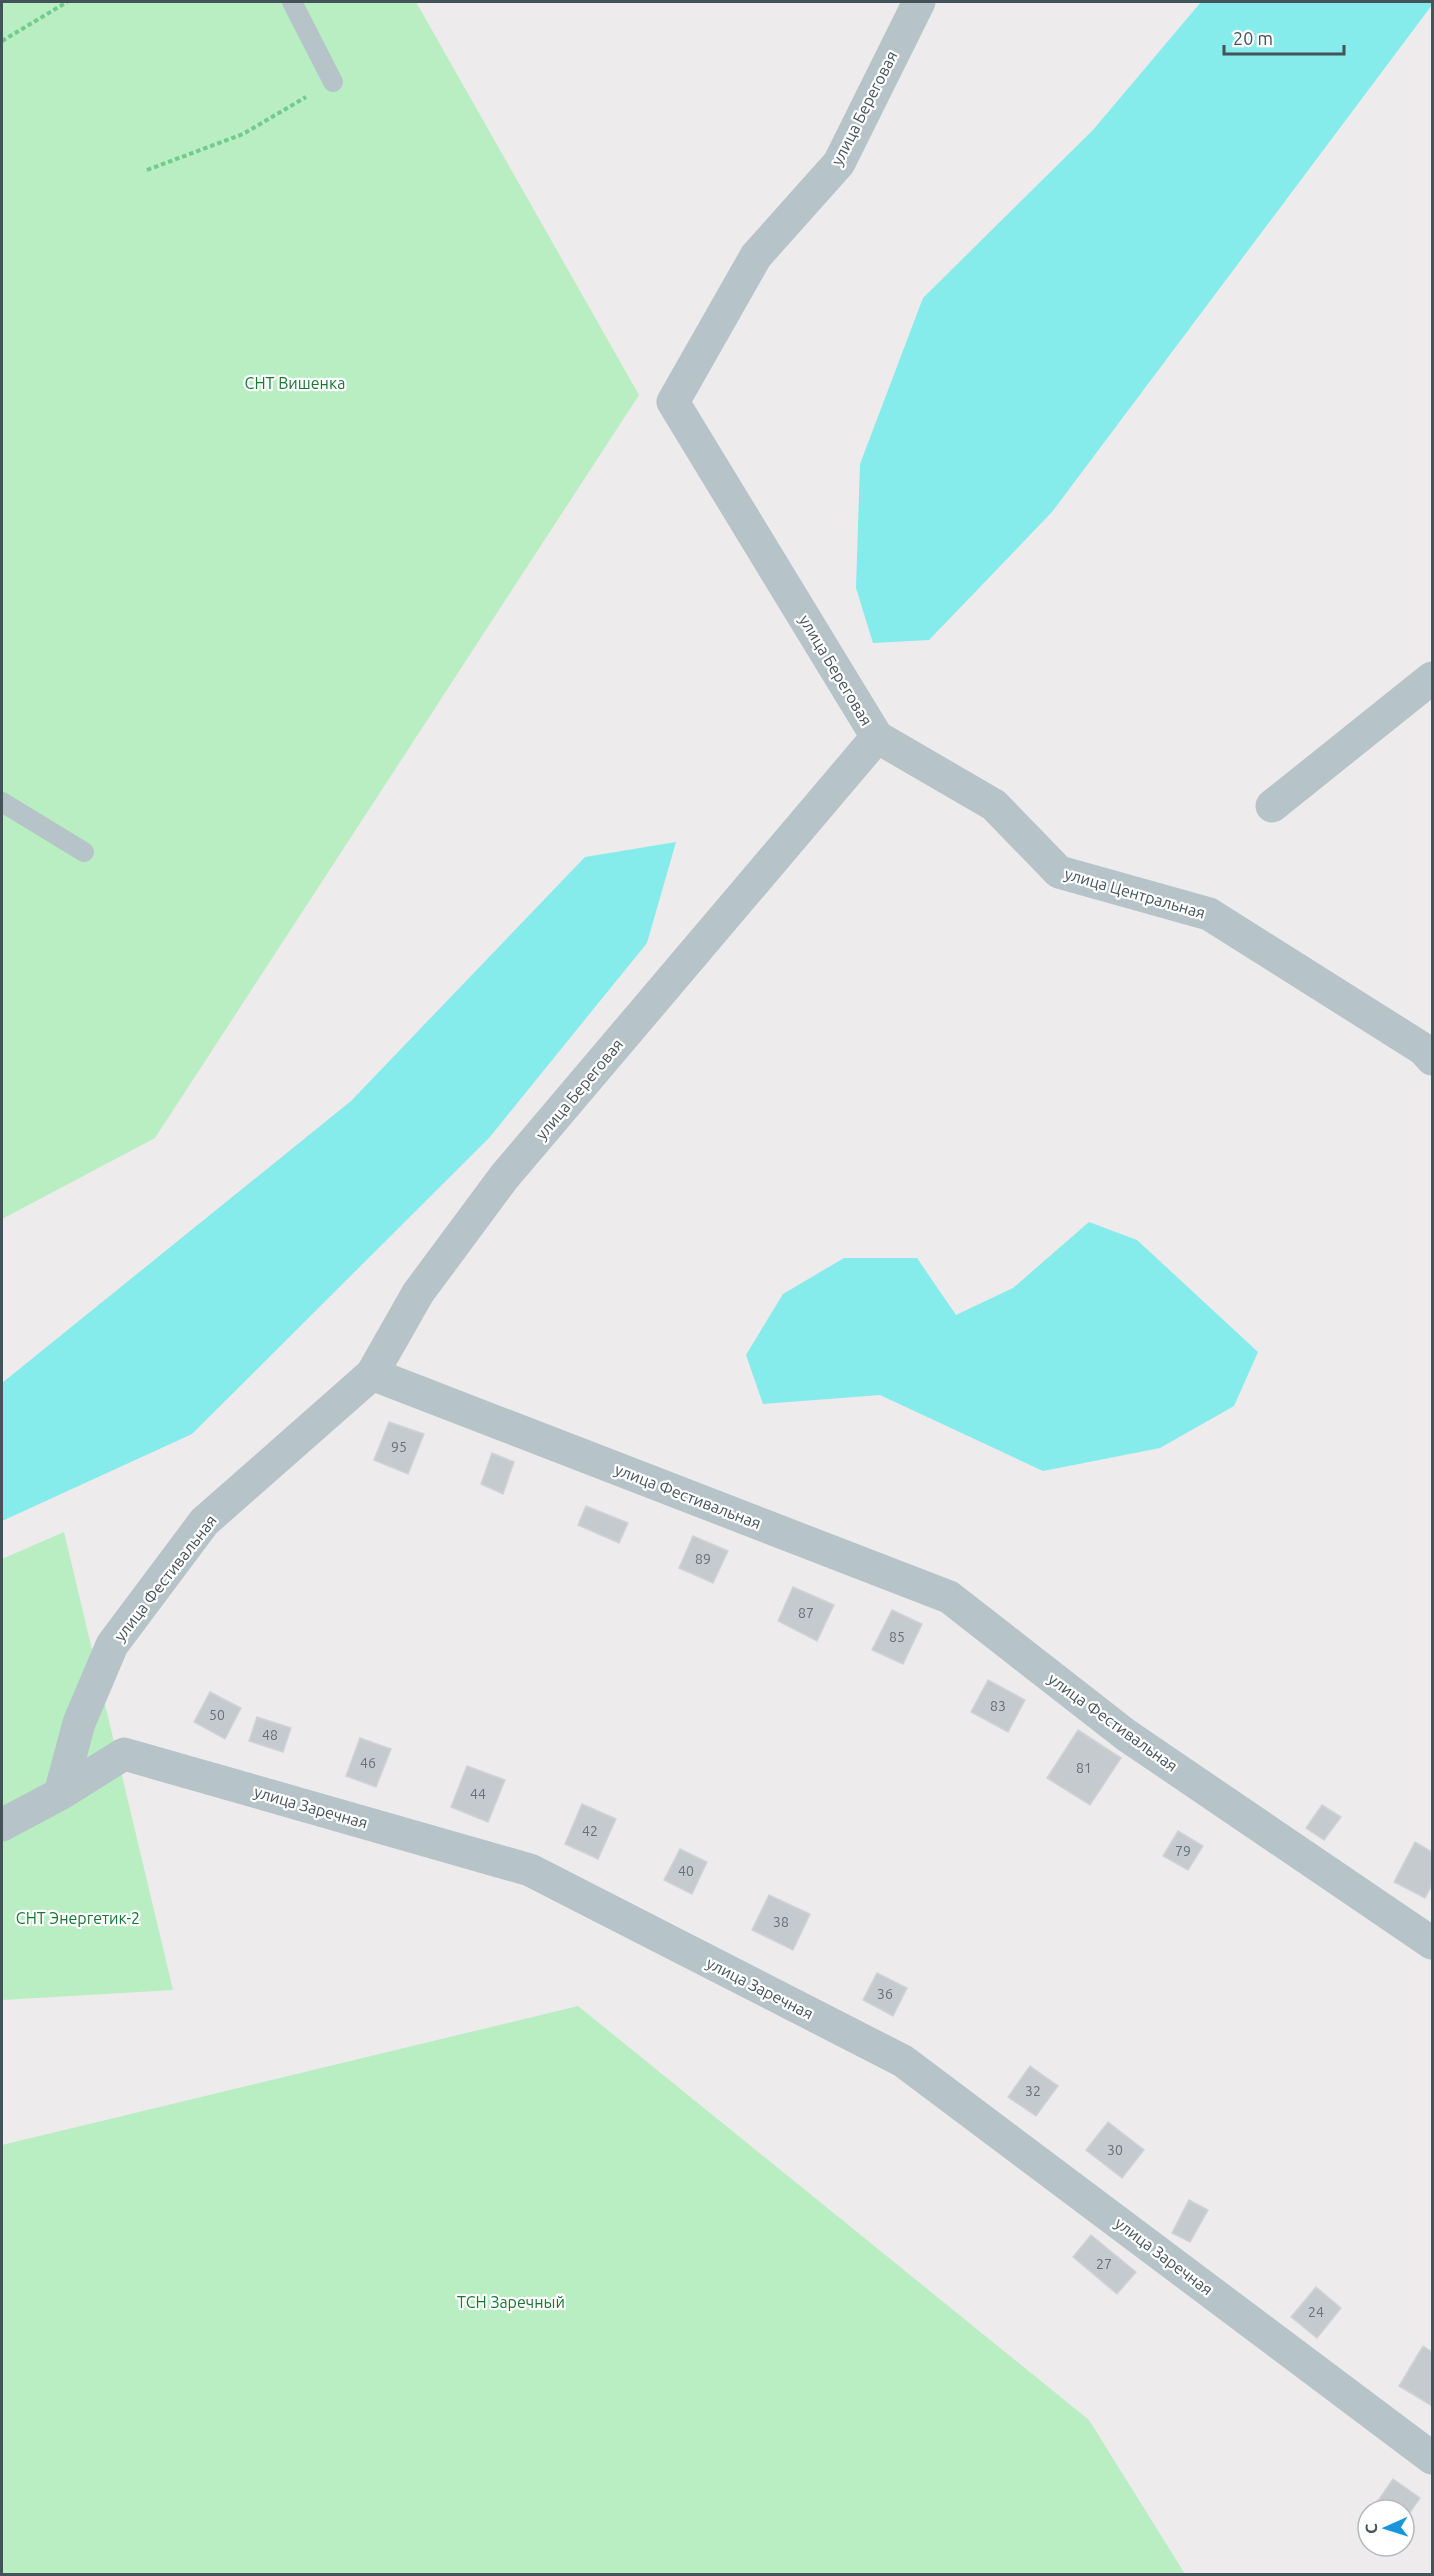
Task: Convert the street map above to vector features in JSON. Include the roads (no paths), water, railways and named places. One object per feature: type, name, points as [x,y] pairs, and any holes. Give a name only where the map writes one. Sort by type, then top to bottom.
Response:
[{"type":"street","name":"улица Береговая","points":[[372,1374],[418,1293],[504,1177],[877,737],[674,402],[756,256],[839,163],[919,2]]},
{"type":"street","points":[[1272,806],[1432,678]]},
{"type":"street","name":"улица Центральная","points":[[1218,920],[1428,1054]]},
{"type":"street","name":"улица Фестивальная","points":[[60,1794],[79,1723],[112,1646],[204,1522],[372,1374],[949,1597],[1126,1735],[1432,1943]]},
{"type":"street","name":"улица Заречная","points":[[2,1825],[60,1794],[124,1754],[530,1870],[903,2061],[1432,2458]]},
{"type":"lane","points":[[292,2],[333,82]]},
{"type":"lane","points":[[877,737],[994,805],[1059,872],[1209,914],[1218,920]]},
{"type":"lane","points":[[2,802],[84,852]]},
{"type":"water","points":[[1201,2],[1432,2],[1432,5],[1052,512],[929,640],[873,643],[856,588],[860,464],[923,298],[1093,130]]},
{"type":"water","points":[[676,842],[647,943],[489,1138],[192,1434],[2,1521],[2,1383],[351,1101],[585,857]]},
{"type":"water","points":[[1089,1222],[1137,1240],[1258,1352],[1234,1406],[1160,1448],[1043,1471],[880,1395],[763,1404],[746,1355],[783,1294],[844,1258],[917,1258],[956,1315],[1013,1288]]},
{"type":"park label","name":"СНТ Вишенка","points":[[295,383]]},
{"type":"park label","name":"СНТ Энергетик-2","points":[[78,1918]]},
{"type":"park label","name":"ТСН Заречный","points":[[511,2302]]}]
